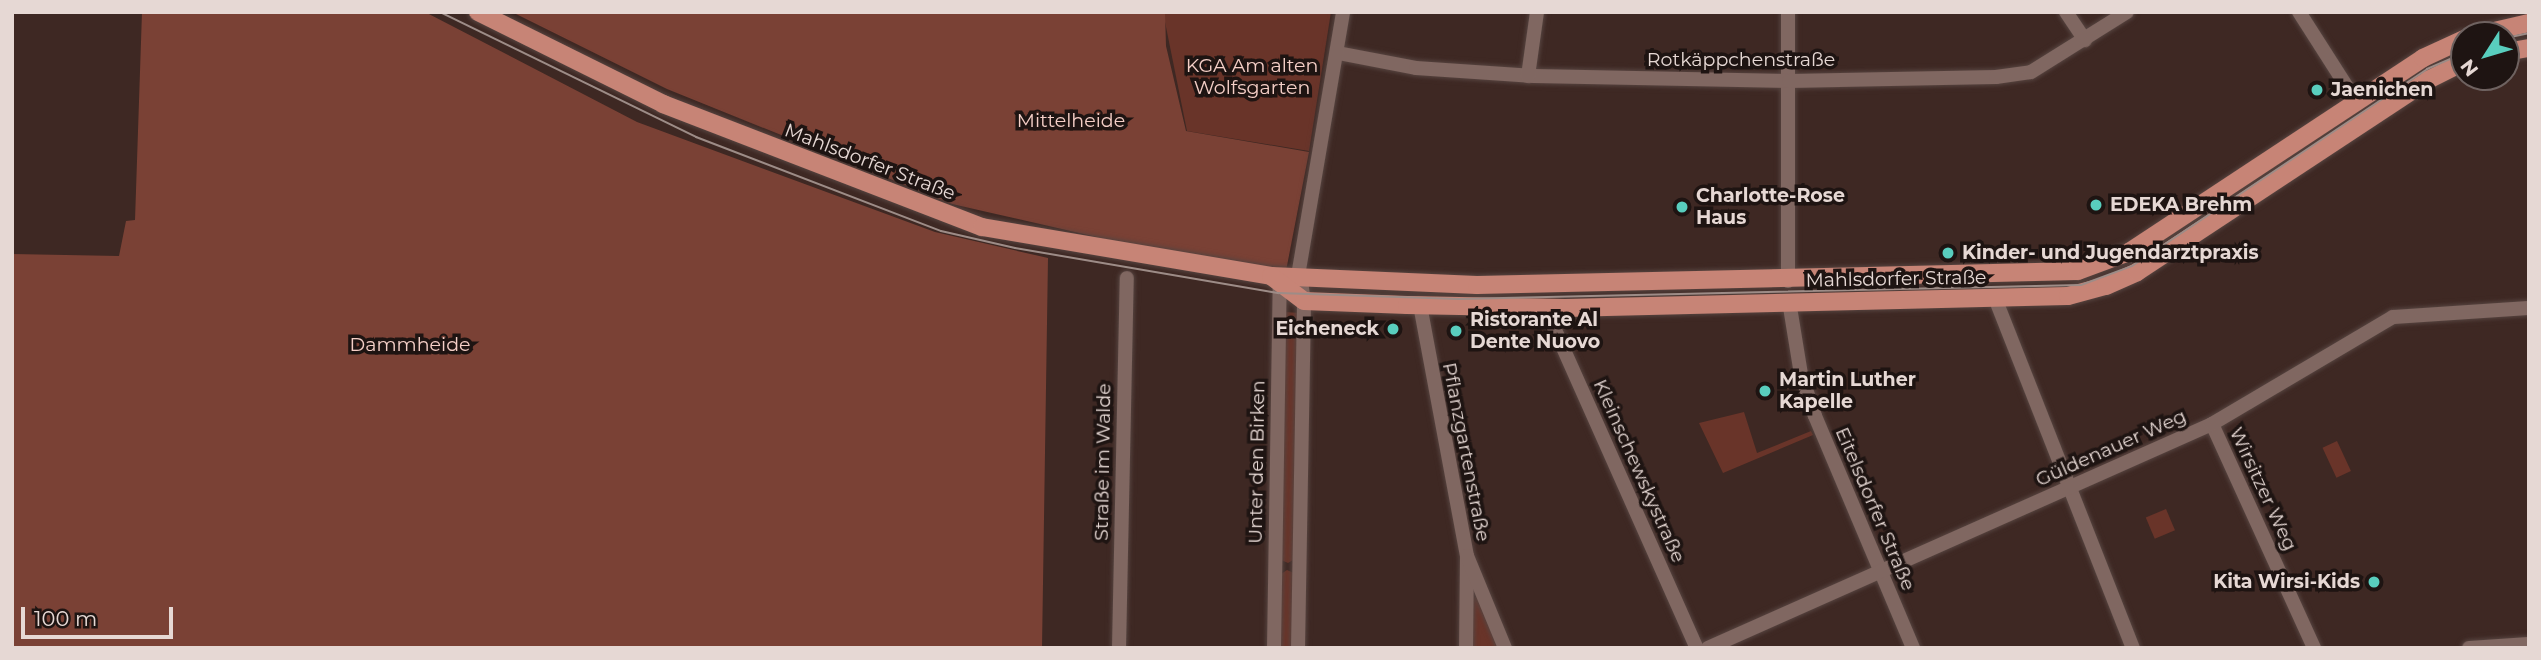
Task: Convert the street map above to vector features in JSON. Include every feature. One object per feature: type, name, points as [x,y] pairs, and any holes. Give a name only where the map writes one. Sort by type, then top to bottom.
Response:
[{"type":"main road","name":"Mahlsdorfer Straße","points":[[478,12],[663,104],[950,216],[1013,234],[1277,278],[1477,285],[2062,274],[2111,261],[2356,101],[2436,50],[2450,44]]},
{"type":"main road","name":"Mahlsdorfer Straße","points":[[1277,278],[1304,301],[1551,308],[2068,296],[2122,280],[2368,119],[2450,70]]},
{"type":"main road","points":[[2356,101],[2368,119]]},
{"type":"main road","points":[[1994,276],[1995,298]]},
{"type":"main road","points":[[1788,281],[1788,302]]},
{"type":"street","points":[[1298,648],[1304,301],[1300,278],[1343,12]]},
{"type":"street","points":[[1528,76],[1537,12]]},
{"type":"street","points":[[1788,12],[1788,281]]},
{"type":"street","points":[[2066,12],[2085,40]]},
{"type":"street","name":"Rotkäppchenstraße","points":[[1338,53],[1416,68],[1528,76],[1789,81],[2018,75],[2031,72],[2127,12]]},
{"type":"street","points":[[2299,12],[2356,101]]},
{"type":"street","name":"Straße im Walde","points":[[1119,648],[1126,278]]},
{"type":"street","name":"Unter den Birken","points":[[1274,648],[1277,278]]},
{"type":"street","points":[[1995,298],[2133,648]]},
{"type":"street","name":"Eitelsdorfer Straße","points":[[1788,302],[1801,374],[1815,416],[1913,648]]},
{"type":"street","name":"Pflanzgartenstraße","points":[[1420,305],[1467,556],[1466,648]]},
{"type":"street","name":"Kleinschewskystraße","points":[[1551,308],[1552,323],[1697,648]]},
{"type":"street","name":"Güldenauer Weg","points":[[1708,648],[2212,424],[2393,317],[2406,312],[2529,308]]},
{"type":"street","name":"Wirsitzer Weg","points":[[2212,424],[2314,648]]},
{"type":"street","points":[[1467,556],[1505,648]]},
{"type":"street","points":[[2469,648],[2529,644]]},
{"type":"green space","name":"Dammheide","points":[[142,12],[425,12],[637,122],[935,232],[1048,258],[1042,648],[12,648],[12,254],[119,256],[126,221],[135,220]]},
{"type":"green space","name":"Mittelheide","points":[[512,12],[1165,12],[1166,46],[1186,131],[1309,152],[1286,271],[1114,241],[952,204],[667,89]]},
{"type":"green space","name":"KGA Am alten Wolfsgarten","points":[[1163,12],[1331,12],[1309,151],[1187,131]]},
{"type":"green space","points":[[1285,312],[1300,313],[1295,559],[1288,563],[1281,560]]},
{"type":"green space","points":[[1744,412],[1757,453],[1811,431],[1813,435],[1723,473],[1699,423]]},
{"type":"green space","points":[[2337,441],[2351,471],[2336,478],[2322,448]]},
{"type":"green space","points":[[2166,509],[2175,530],[2155,539],[2146,518]]},
{"type":"green space","points":[[1287,570],[1294,573],[1294,648],[1279,648],[1281,574]]},
{"type":"green space","points":[[1478,597],[1497,648],[1473,648],[1472,598]]},
{"type":"tram line","points":[[440,12],[696,137],[941,231],[1015,248],[1279,293],[1459,299],[2081,285],[2132,266],[2427,69],[2450,59]]},
{"type":"tram line","points":[[2520,35],[2529,33]]},
{"type":"place","name":"Jaenichen","points":[[2317,90]]},
{"type":"place","name":"EDEKA Brehm","points":[[2096,205]]},
{"type":"place","name":"Charlotte-Rose Haus","points":[[1682,207]]},
{"type":"place","name":"Kinder- und Jugendarztpraxis","points":[[1948,253]]},
{"type":"place","name":"Eicheneck","points":[[1393,329]]},
{"type":"place","name":"Ristorante Al Dente Nuovo","points":[[1456,331]]},
{"type":"place","name":"Martin Luther Kapelle","points":[[1765,391]]},
{"type":"place","name":"Kita Wirsi-Kids","points":[[2374,582]]}]
